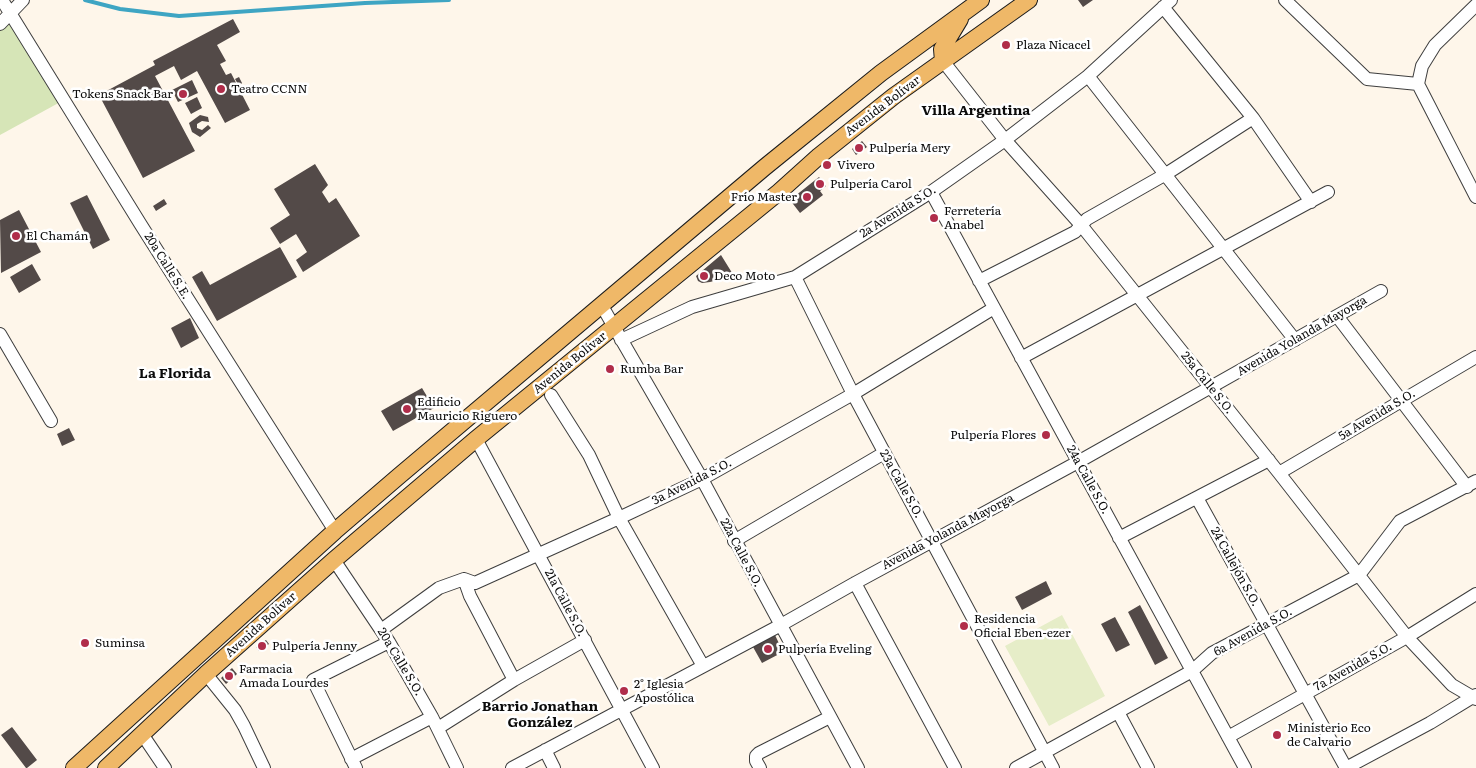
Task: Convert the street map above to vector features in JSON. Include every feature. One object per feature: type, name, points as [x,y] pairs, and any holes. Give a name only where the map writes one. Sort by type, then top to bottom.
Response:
[{"type":"main road","name":"Avenida Bolívar","points":[[74,768],[335,531],[765,168],[898,61],[981,0]]},
{"type":"main road","name":"Avenida Bolívar","points":[[106,768],[206,674],[334,560],[476,439],[617,334],[819,156],[894,96],[1030,0]]},
{"type":"main road","points":[[943,61],[942,49],[964,12]]},
{"type":"main road","points":[[898,61],[916,55],[932,53],[943,61]]},
{"type":"street","name":"20a Calle S.E.","points":[[1,0],[11,13],[146,234],[335,531]]},
{"type":"street","points":[[0,24],[23,0]]},
{"type":"street","points":[[1285,0],[1367,79],[1418,84]]},
{"type":"street","points":[[1167,3],[1253,118],[1311,202]]},
{"type":"street","name":"2a Avenida S.O.","points":[[617,334],[692,307],[795,277],[931,192],[1005,140],[1088,76],[1167,3]]},
{"type":"street","points":[[1476,5],[1435,45],[1422,66],[1418,84],[1476,197]]},
{"type":"street","name":"25a Calle S.O.","points":[[943,61],[1005,140],[1081,226],[1269,460],[1407,637],[1452,684],[1475,697]]},
{"type":"street","points":[[1088,76],[1295,340]]},
{"type":"street","points":[[979,281],[1075,232],[1087,219],[1166,174],[1253,118]]},
{"type":"street","name":"24a Calle S.O.","points":[[931,192],[1245,768]]},
{"type":"street","points":[[1022,358],[1328,192]]},
{"type":"street","name":"23a Calle S.O.","points":[[795,277],[852,394],[1053,768]]},
{"type":"street","name":"Avenida Yolanda Mayorga","points":[[512,768],[779,626],[854,583],[1078,462],[1381,291]]},
{"type":"street","points":[[602,306],[617,334]]},
{"type":"street","name":"3a Avenida S.O.","points":[[381,630],[439,588],[464,579],[475,583],[702,479],[852,394],[994,308]]},
{"type":"street","points":[[1337,316],[1402,400],[1471,484]]},
{"type":"street","points":[[0,334],[51,421]]},
{"type":"street","name":"22a Calle S.O.","points":[[617,334],[702,479],[779,626],[858,768]]},
{"type":"street","name":"5a Avenida S.O.","points":[[1279,473],[1476,356]]},
{"type":"street","points":[[551,395],[589,455],[620,518],[703,666]]},
{"type":"street","name":"21a Calle S.O.","points":[[476,439],[653,768]]},
{"type":"street","points":[[734,541],[884,453]]},
{"type":"street","points":[[1120,538],[1269,460]]},
{"type":"street","name":"6a Avenida S.O.","points":[[1016,768],[1192,671],[1212,653],[1359,575],[1400,521],[1471,484]]},
{"type":"street","name":"24 Callejón S.O.","points":[[1197,498],[1346,768]]},
{"type":"street","name":"20a Calle S.O.","points":[[334,560],[389,642],[435,723],[457,768]]},
{"type":"street","points":[[464,579],[470,596],[514,680]]},
{"type":"street","points":[[854,583],[955,768]]},
{"type":"street","name":"7a Avenida S.O.","points":[[1228,737],[1407,637],[1476,594]]},
{"type":"street","points":[[389,642],[313,680],[353,764],[435,723],[584,640]]},
{"type":"street","points":[[206,674],[235,710],[264,768]]},
{"type":"street","points":[[1346,768],[1475,697]]},
{"type":"street","points":[[1118,712],[1148,768]]},
{"type":"street","points":[[760,768],[756,761],[756,756],[759,753],[830,717]]},
{"type":"street","points":[[142,734],[165,768]]},
{"type":"street","points":[[545,750],[554,768]]},
{"type":"green space","points":[[11,13],[64,100],[0,135],[0,24]]},
{"type":"green space","points":[[1062,615],[1105,696],[1049,726],[1005,646]]},
{"type":"building","points":[[1078,0],[1093,0],[1083,7]]},
{"type":"building","points":[[233,19],[240,32],[217,45],[226,61],[220,64],[226,75],[231,73],[250,110],[225,123],[197,71],[181,80],[174,66],[155,76],[195,151],[143,178],[99,95],[155,65],[153,61]]},
{"type":"building","points":[[239,77],[242,83],[239,86],[235,79]]},
{"type":"building","points":[[192,80],[198,93],[178,102],[172,90]]},
{"type":"building","points":[[197,97],[202,108],[191,114],[185,103]]},
{"type":"building","points":[[200,115],[208,117],[209,122],[202,121],[197,124],[197,128],[202,130],[208,125],[211,128],[200,137],[192,132],[189,123]]},
{"type":"building","name":"Pulpería Mery","points":[[862,141],[867,147],[856,155],[852,149]]},
{"type":"building","points":[[315,164],[328,185],[322,192],[329,203],[336,198],[360,236],[303,272],[296,260],[307,252],[296,234],[280,244],[270,228],[290,215],[274,189]]},
{"type":"building","name":"Frío Master","points":[[819,177],[826,186],[820,191],[823,195],[800,213],[790,200]]},
{"type":"building","points":[[87,195],[110,240],[93,249],[70,203]]},
{"type":"building","points":[[164,199],[167,204],[156,211],[153,206]]},
{"type":"building","name":"El Chamán","points":[[19,210],[41,252],[1,273],[0,220]]},
{"type":"building","points":[[280,247],[297,277],[217,321],[192,277],[202,271],[210,285]]},
{"type":"building","points":[[721,255],[734,276],[710,282],[702,283],[698,281],[696,276]]},
{"type":"building","points":[[32,264],[41,280],[19,293],[10,277]]},
{"type":"building","points":[[190,318],[199,338],[181,348],[171,328]]},
{"type":"building","name":"Edificio Mauricio Riguero","points":[[422,388],[434,408],[393,431],[381,411]]},
{"type":"building","points":[[69,428],[75,440],[62,446],[57,434]]},
{"type":"building","points":[[1046,581],[1052,594],[1022,610],[1015,597]]},
{"type":"building","points":[[1140,605],[1168,658],[1155,665],[1128,612]]},
{"type":"building","points":[[1115,617],[1130,645],[1116,652],[1101,624]]},
{"type":"building","name":"Pulpería Eveling","points":[[775,635],[783,652],[762,663],[753,647]]},
{"type":"building","name":"Pulpería Jenny","points":[[266,640],[269,644],[259,651],[256,647]]},
{"type":"building","name":"Farmacia Amada Lourdes","points":[[232,668],[237,674],[226,684],[221,678]]},
{"type":"building","points":[[12,727],[37,760],[27,768],[1,735]]},
{"type":"waterway","points":[[85,0],[120,9],[179,16],[365,3],[449,0]]},
{"type":"place","name":"Plaza Nicacel","points":[[1006,45]]},
{"type":"place","name":"Teatro CCNN","points":[[221,89]]},
{"type":"place","name":"Tokens Snack Bar","points":[[183,94]]},
{"type":"place","name":"Pulpería Mery","points":[[859,148]]},
{"type":"place","name":"Vivero","points":[[827,165]]},
{"type":"place","name":"Pulpería Carol","points":[[820,184]]},
{"type":"place","name":"Frío Master","points":[[807,197]]},
{"type":"place","name":"Ferretería Anabel","points":[[934,218]]},
{"type":"place","name":"El Chamán","points":[[16,236]]},
{"type":"place","name":"Deco Moto","points":[[704,276]]},
{"type":"place","name":"Rumba Bar","points":[[610,369]]},
{"type":"place","name":"Edificio Mauricio Riguero","points":[[407,409]]},
{"type":"place","name":"Pulpería Flores","points":[[1046,435]]},
{"type":"place","name":"Residencia Oficial Eben-ezer","points":[[964,626]]},
{"type":"place","name":"Suminsa","points":[[85,643]]},
{"type":"place","name":"Pulpería Jenny","points":[[262,646]]},
{"type":"place","name":"Pulpería Eveling","points":[[768,649]]},
{"type":"place","name":"Farmacia Amada Lourdes","points":[[229,676]]},
{"type":"place","name":"2° Iglesia Apostólica","points":[[624,691]]},
{"type":"place","name":"Ministerio Eco de Calvario","points":[[1277,735]]},
{"type":"district","name":"Villa Argentina","points":[[976,111]]},
{"type":"district","name":"La Florida","points":[[175,374]]},
{"type":"district","name":"Barrio Jonathan González","points":[[540,716]]}]
